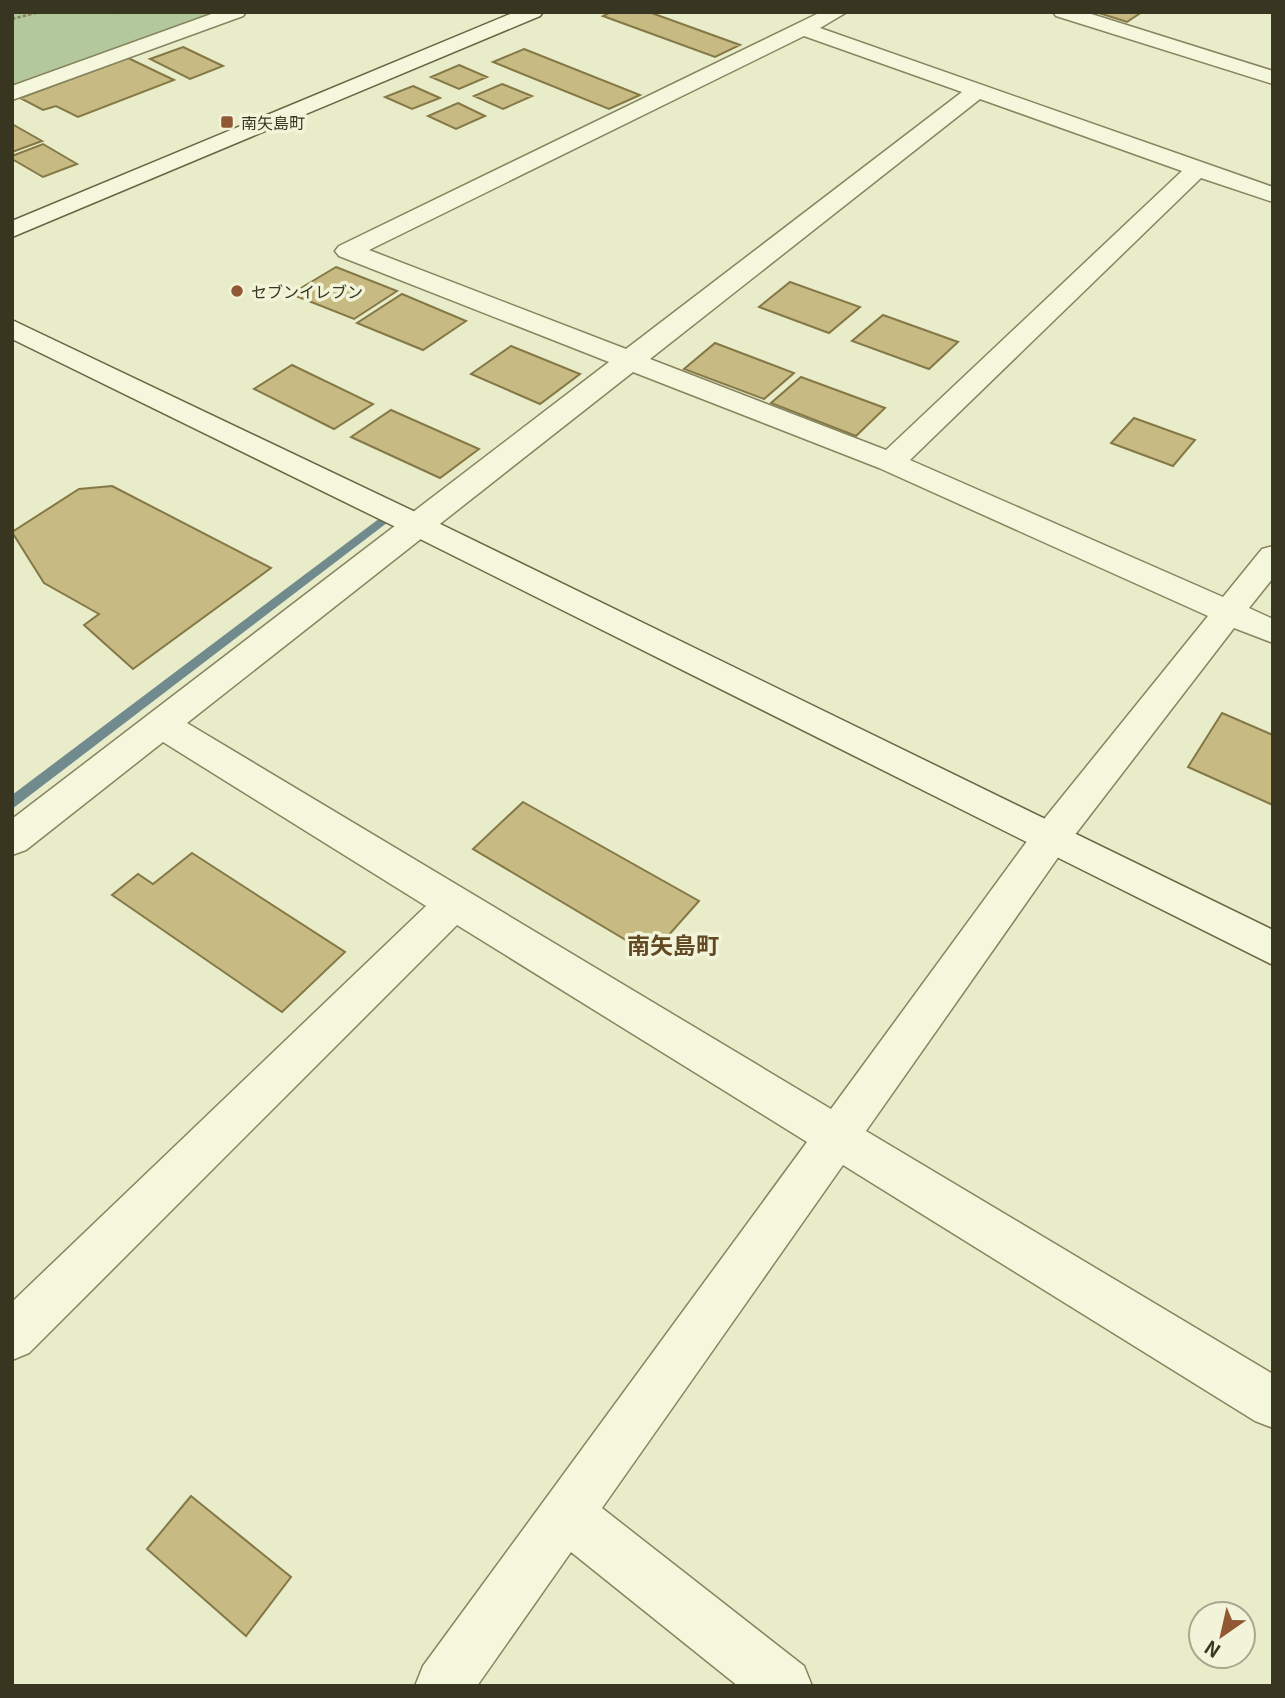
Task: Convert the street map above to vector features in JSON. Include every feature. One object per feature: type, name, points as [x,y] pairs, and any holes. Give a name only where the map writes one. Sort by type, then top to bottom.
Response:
[{"type":"street","points":[[12,94],[236,12]]},
{"type":"street","points":[[12,230],[533,12]]},
{"type":"street","points":[[837,12],[348,251],[890,462],[1227,614],[1273,632]]},
{"type":"street","points":[[1063,12],[1273,78]]},
{"type":"street","points":[[804,29],[1273,195]]},
{"type":"street","points":[[12,840],[628,359],[978,90]]},
{"type":"street","points":[[890,462],[1198,169]]},
{"type":"street","points":[[12,328],[417,524],[1273,949]]},
{"type":"street","points":[[443,1686],[1050,839],[1273,556]]},
{"type":"street","points":[[160,724],[1273,1403]]},
{"type":"street","points":[[12,1336],[454,903]]},
{"type":"street","points":[[566,1514],[784,1686]]},
{"type":"path","points":[[12,19],[57,12]]},
{"type":"path","points":[[85,12],[117,13]]},
{"type":"green space","points":[[12,12],[218,12],[12,86]]},
{"type":"building","points":[[611,12],[649,12],[740,45],[715,57],[603,16]]},
{"type":"building","points":[[1096,12],[1142,12],[1127,22]]},
{"type":"building","points":[[183,47],[223,66],[190,79],[150,59]]},
{"type":"building","points":[[524,49],[640,95],[609,109],[493,62]]},
{"type":"building","points":[[128,58],[174,80],[78,117],[56,106],[43,110],[20,98]]},
{"type":"building","points":[[459,65],[487,77],[459,89],[431,77]]},
{"type":"building","points":[[502,84],[532,96],[503,109],[474,96]]},
{"type":"building","points":[[413,86],[440,98],[412,109],[385,97]]},
{"type":"building","points":[[458,103],[485,116],[456,129],[428,116]]},
{"type":"building","points":[[12,124],[42,141],[12,152]]},
{"type":"building","points":[[43,144],[77,164],[43,177],[12,159],[12,156]]},
{"type":"building","points":[[336,267],[397,291],[354,319],[291,294]]},
{"type":"building","points":[[790,282],[860,307],[829,333],[759,307]]},
{"type":"building","points":[[402,294],[466,321],[423,350],[357,323]]},
{"type":"building","points":[[883,315],[958,342],[929,369],[852,341]]},
{"type":"building","points":[[715,343],[794,373],[764,399],[684,369]]},
{"type":"building","points":[[511,346],[580,374],[540,404],[471,374]]},
{"type":"building","points":[[292,365],[373,404],[334,429],[254,389]]},
{"type":"building","points":[[801,377],[885,408],[856,436],[771,403]]},
{"type":"building","points":[[391,410],[479,449],[440,478],[351,437]]},
{"type":"building","points":[[1134,418],[1195,440],[1173,466],[1111,443]]},
{"type":"building","points":[[112,486],[271,568],[133,669],[84,625],[99,614],[44,583],[12,532],[79,489]]},
{"type":"building","points":[[1222,713],[1273,735],[1273,805],[1188,767]]},
{"type":"building","points":[[523,802],[699,901],[651,955],[473,849]]},
{"type":"building","points":[[192,853],[345,952],[282,1012],[112,895],[138,874],[153,884]]},
{"type":"building","points":[[191,1496],[291,1577],[246,1636],[147,1549]]},
{"type":"waterway","points":[[12,803],[392,513]]},
{"type":"place","name":"南矢島町","points":[[227,122]]},
{"type":"place","name":"セブンイレブン","points":[[237,291]]},
{"type":"district","name":"南矢島町","points":[[673,944]]}]
